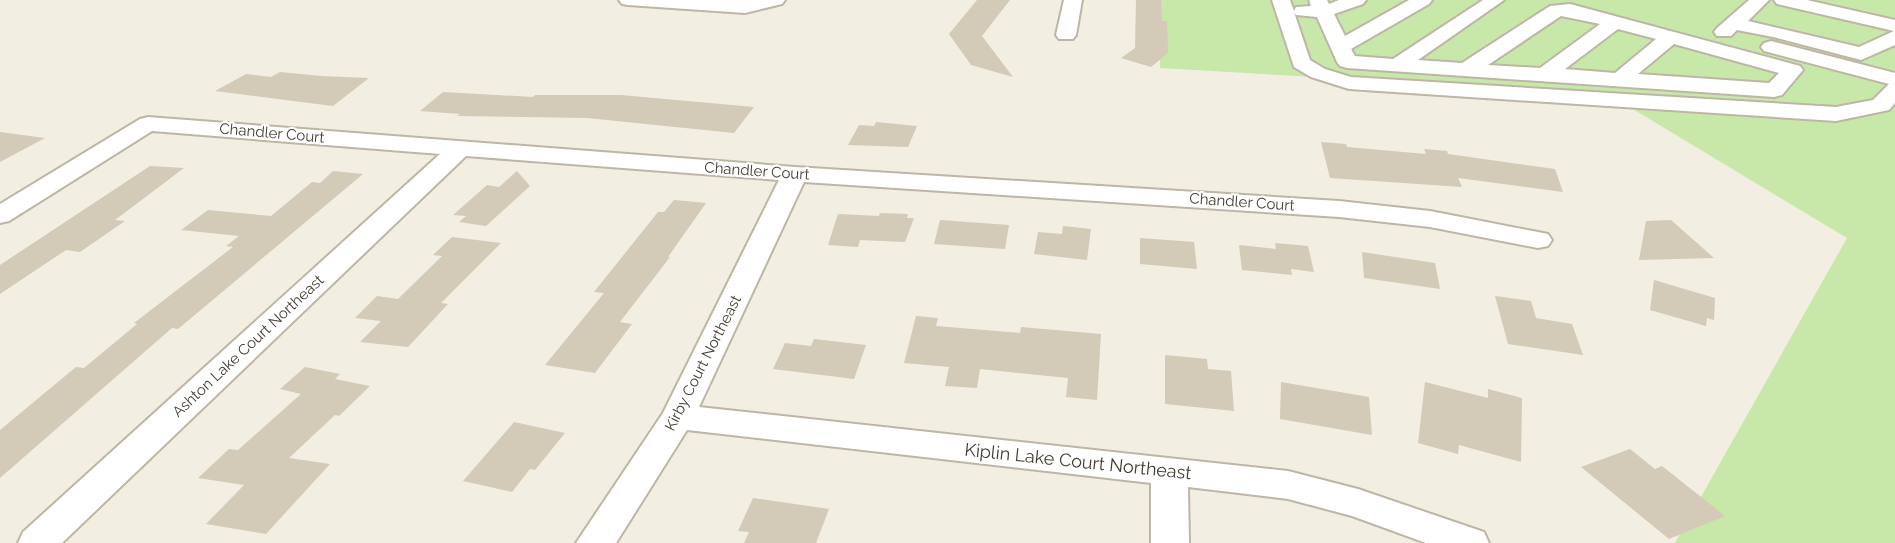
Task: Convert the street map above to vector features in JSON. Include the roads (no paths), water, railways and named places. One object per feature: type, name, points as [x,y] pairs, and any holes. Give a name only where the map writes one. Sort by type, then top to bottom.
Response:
[{"type":"street","points":[[628,0],[745,7],[776,0]]},
{"type":"street","points":[[1066,34],[1073,0]]},
{"type":"street","points":[[1357,0],[1320,6],[1282,5],[1301,63],[1318,73],[1349,82],[1836,114],[1881,105],[1895,89]]},
{"type":"street","points":[[1340,47],[1423,0]]},
{"type":"street","points":[[1396,65],[1495,0]]},
{"type":"street","points":[[1592,0],[1895,79]]},
{"type":"street","points":[[1784,0],[1892,35]]},
{"type":"street","points":[[1849,0],[1895,11]]},
{"type":"street","points":[[1720,35],[1755,4],[1892,35]]},
{"type":"street","points":[[1320,6],[1347,62],[1774,90],[1793,70],[1732,54],[1720,35]]},
{"type":"street","points":[[1467,69],[1557,10],[1570,10],[1670,37],[1774,31],[1861,54],[1892,35]]},
{"type":"street","points":[[1544,75],[1615,22]]},
{"type":"street","points":[[1619,80],[1670,37]]},
{"type":"street","points":[[1697,85],[1732,54]]},
{"type":"street","name":"Chandler Court","points":[[0,215],[148,124],[795,174],[1339,209],[1430,219],[1538,240]]},
{"type":"street","name":"Ashton Lake Court Northeast","points":[[37,543],[459,149]]},
{"type":"street","name":"Kirby Court Northeast","points":[[595,543],[678,417],[795,174]]},
{"type":"street","name":"Kiplin Lake Court Northeast","points":[[678,417],[1168,471],[1298,488],[1358,502],[1470,543]]},
{"type":"street","points":[[1168,471],[1170,543]]}]
